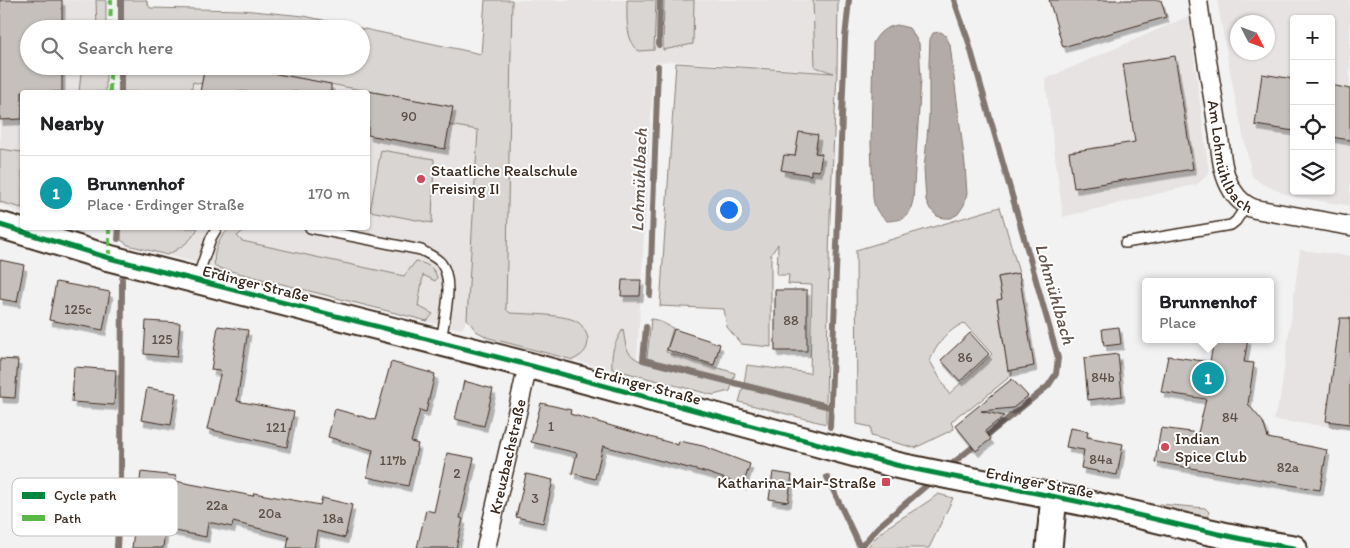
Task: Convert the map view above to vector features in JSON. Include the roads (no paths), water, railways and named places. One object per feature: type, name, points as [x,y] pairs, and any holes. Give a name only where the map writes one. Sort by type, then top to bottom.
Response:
[{"type":"street","name":"Am Lohmühlbach","points":[[1198,0],[1225,172],[1231,189],[1246,206],[1270,213],[1350,226]]},
{"type":"street","name":"Erdinger Straße","points":[[0,225],[92,254],[528,365],[918,470],[1054,496],[1256,543],[1294,548]]},
{"type":"street","name":"Kreuzbachstraße","points":[[486,548],[528,365]]},
{"type":"street","points":[[1049,548],[1054,496]]},
{"type":"lane","points":[[1125,243],[1231,225],[1246,206]]},
{"type":"lane","points":[[196,281],[211,238],[216,230]]},
{"type":"lane","points":[[320,230],[421,250],[436,258],[445,270],[449,285],[441,343]]},
{"type":"waterway","points":[[121,0],[121,20]]},
{"type":"waterway","name":"Lohmühlbach","points":[[659,45],[660,0]]},
{"type":"waterway","name":"Lohmühlbach","points":[[830,427],[845,38],[849,0]]},
{"type":"waterway","name":"Lohmühlbach","points":[[947,468],[1048,386],[1056,374],[1058,358],[968,40],[954,0]]},
{"type":"waterway","name":"Lohmühlbach","points":[[650,295],[658,66]]},
{"type":"waterway","points":[[121,75],[121,90]]},
{"type":"waterway","points":[[118,239],[119,230]]},
{"type":"waterway","points":[[120,478],[122,279]]},
{"type":"waterway","name":"Lohmühlbach","points":[[646,327],[643,360],[830,407]]},
{"type":"waterway","name":"Lohmühlbach","points":[[827,477],[860,547]]},
{"type":"waterway","name":"Lohmühlbach","points":[[860,548],[878,527],[934,479]]},
{"type":"waterway","points":[[117,548],[118,536]]},
{"type":"place","name":"Staatliche Realschule Freising II","points":[[421,179]]},
{"type":"place","name":"Brunnenhof","points":[[1208,378]]},
{"type":"place","name":"Indian Spice Club","points":[[1165,447]]},
{"type":"place","name":"Katharina-Mair-Straße","points":[[886,482]]}]
